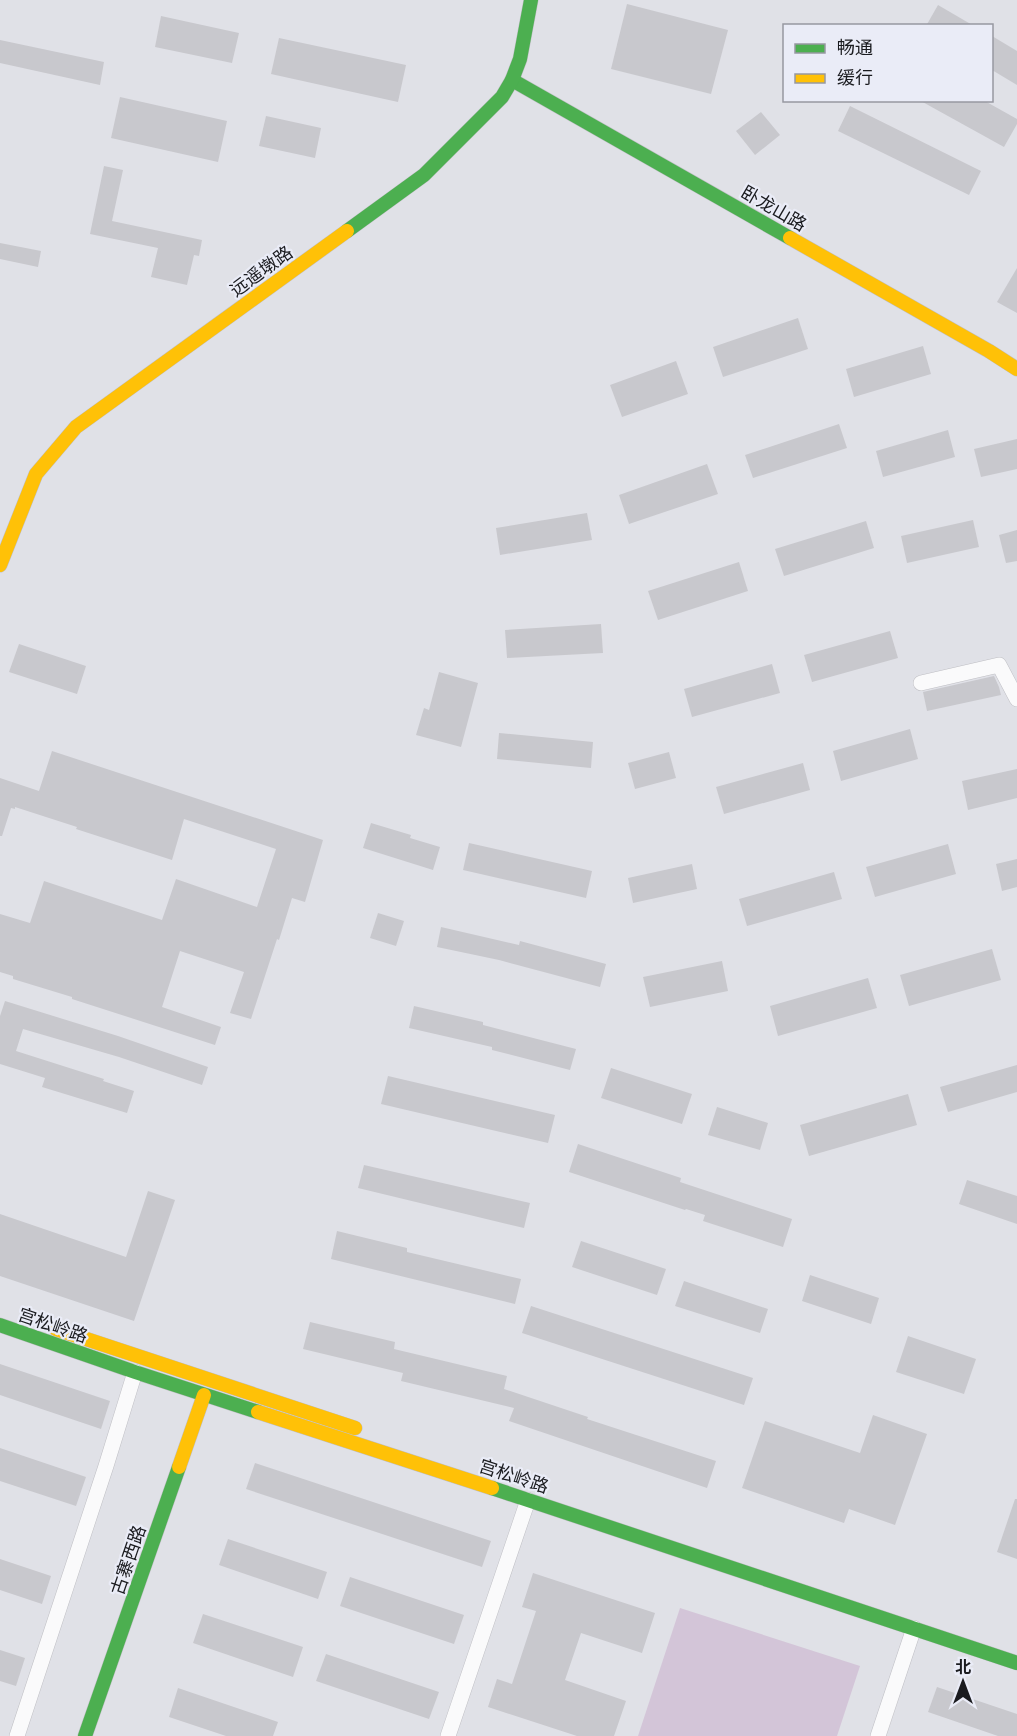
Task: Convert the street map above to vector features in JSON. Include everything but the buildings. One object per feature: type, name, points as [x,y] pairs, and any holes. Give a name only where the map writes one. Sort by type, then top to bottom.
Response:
[{"type":"main road","name":"远遥墩路","points":[[0,565],[36,474],[76,427],[424,175],[502,97],[512,80],[520,58],[531,0]]},
{"type":"main road","name":"卧龙山路","points":[[512,80],[979,345],[1017,369]]},
{"type":"main road","points":[[0,1312],[364,1431]]},
{"type":"main road","name":"宫松岭路","points":[[0,1325],[204,1395],[1017,1663]]},
{"type":"main road","name":"古寨西路","points":[[85,1736],[204,1395]]},
{"type":"street","points":[[921,683],[999,665],[1017,699]]},
{"type":"street","points":[[17,1736],[135,1372]]},
{"type":"street","points":[[448,1736],[528,1500]]},
{"type":"street","points":[[878,1736],[914,1628]]},
{"type":"shaded area","points":[[680,1608],[860,1666],[837,1736],[638,1736]]},
{"type":"traffic: fast","points":[[347,231],[424,175],[502,97],[520,59],[531,0]]},
{"type":"traffic: fast","points":[[512,80],[790,238]]},
{"type":"traffic: fast","points":[[0,1325],[258,1412]]},
{"type":"traffic: fast","points":[[85,1736],[179,1467]]},
{"type":"traffic: fast","points":[[492,1488],[1017,1663]]},
{"type":"traffic: slow","points":[[0,565],[36,474],[76,427],[347,231]]},
{"type":"traffic: slow","points":[[790,238],[1017,369]]},
{"type":"traffic: slow","points":[[56,1329],[355,1428]]},
{"type":"traffic: slow","points":[[179,1467],[204,1395]]},
{"type":"traffic: slow","points":[[258,1412],[492,1488]]}]
